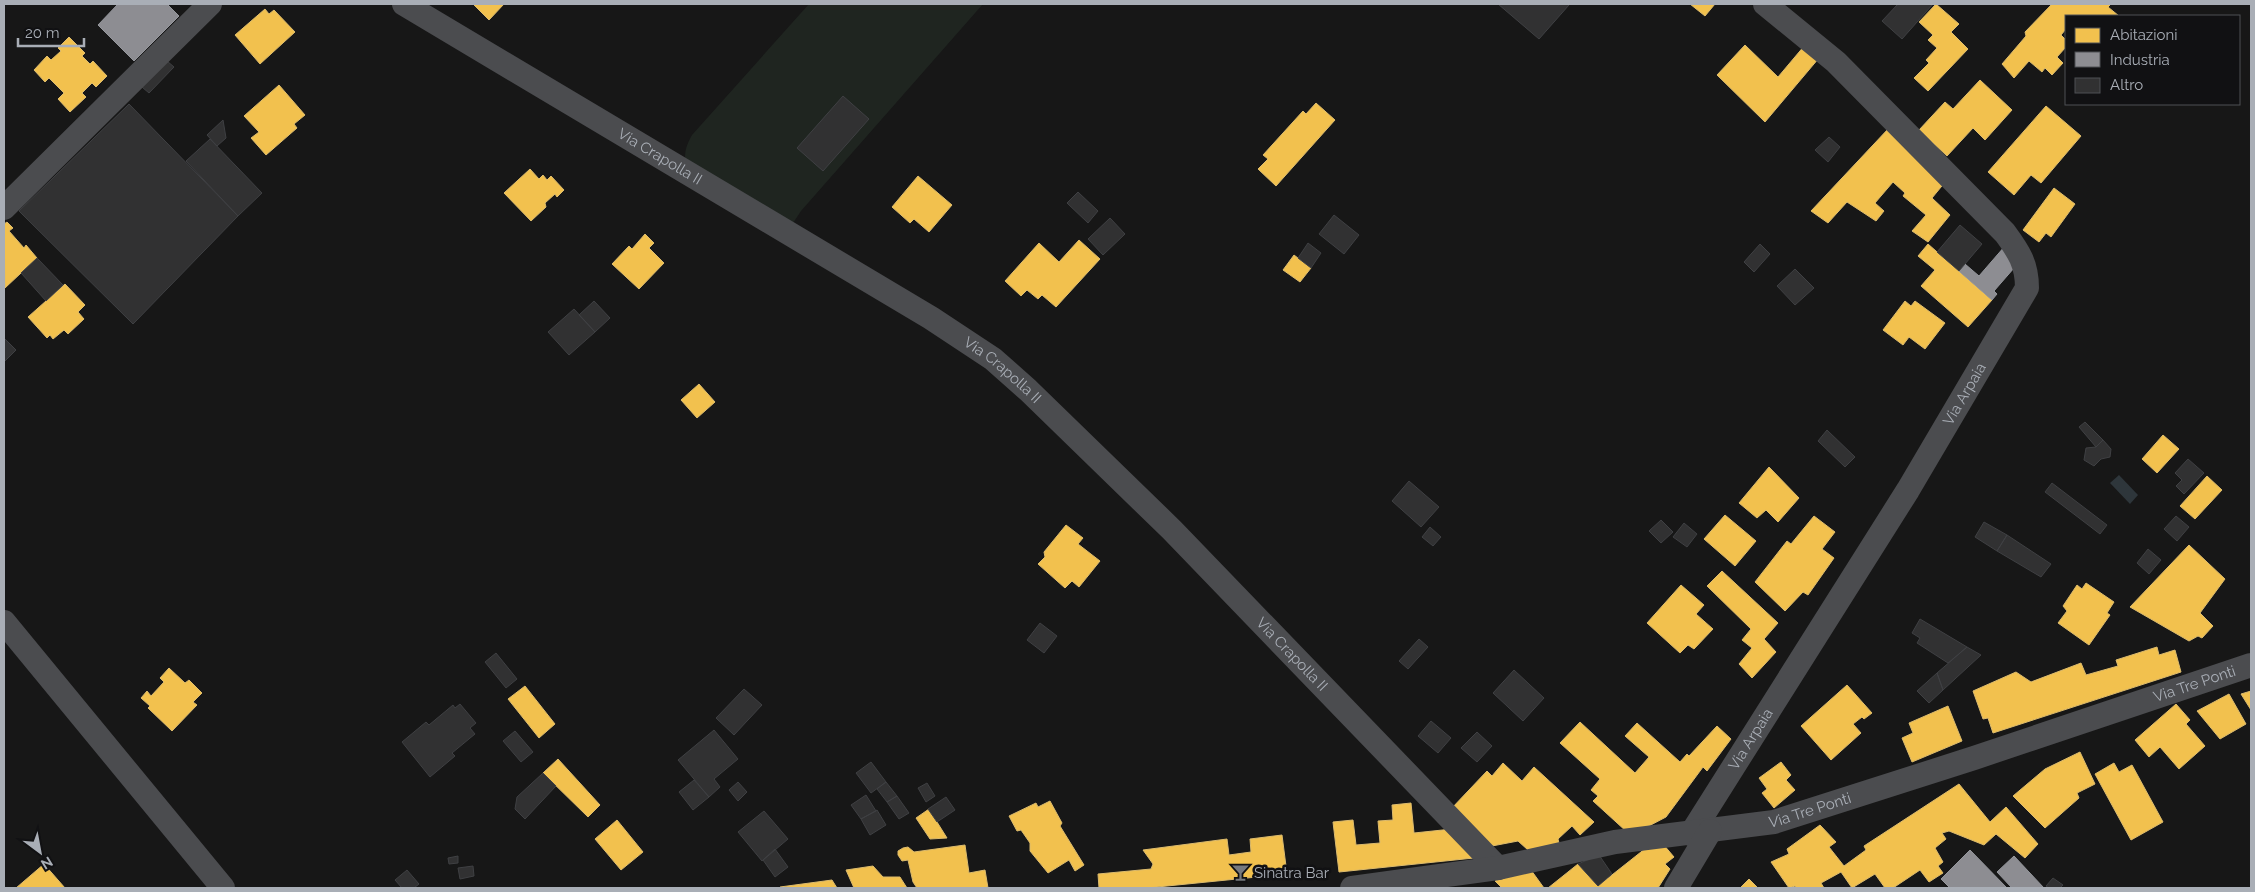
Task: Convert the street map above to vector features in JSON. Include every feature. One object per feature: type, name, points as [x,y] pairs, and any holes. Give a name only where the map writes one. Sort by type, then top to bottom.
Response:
[{"type":"street","points":[[4,208],[210,4]]},
{"type":"street","name":"Via Crapolla II","points":[[404,4],[931,318],[993,359],[1028,390],[1172,530],[1498,868]]},
{"type":"street","name":"Via Arpaia","points":[[1676,888],[1701,833],[1908,490],[2027,288],[2027,272],[2018,251],[2005,233],[1836,62],[1765,4]]},
{"type":"street","points":[[4,622],[223,888]]},
{"type":"street","name":"Via Tre Ponti","points":[[1352,888],[1498,868],[1615,842],[1701,833],[1774,822],[1974,758],[2251,665]]},
{"type":"shaded area","points":[[809,4],[983,4],[801,211],[791,226],[685,159],[685,155],[692,135]]},
{"type":"shaded area","points":[[2119,475],[2138,495],[2130,504],[2110,483]]},
{"type":"building: Abitazioni","points":[[473,4],[504,4],[489,20]]},
{"type":"building: Abitazioni","points":[[1690,4],[1715,4],[1705,16]]},
{"type":"building: Abitazioni","points":[[1936,4],[1959,24],[1951,32],[1968,49],[1928,91],[1914,78],[1929,63],[1926,60],[1937,48],[1928,40],[1933,35],[1919,22]]},
{"type":"building: Abitazioni","points":[[2052,4],[2111,4],[2108,7],[2118,15],[2065,15],[2065,30],[2061,35],[2065,39],[2065,48],[2057,57],[2063,63],[2052,75],[2045,68],[2042,72],[2029,61],[2014,78],[2002,64],[2026,36],[2025,32]]},
{"type":"building: Abitazioni","points":[[265,9],[269,14],[274,10],[295,32],[260,64],[235,35]]},
{"type":"building: Abitazioni","points":[[69,37],[85,53],[82,56],[90,64],[93,61],[107,76],[96,87],[92,83],[82,93],[86,97],[70,112],[58,99],[64,93],[49,78],[45,82],[34,70],[47,56],[51,60],[61,51],[58,48]]},
{"type":"building: Abitazioni","points":[[1745,45],[1778,77],[1805,45],[1819,58],[1765,122],[1717,75]]},
{"type":"building: Abitazioni","points":[[1980,80],[2012,110],[1985,140],[1973,128],[1947,156],[1919,130],[1945,102],[1953,109]]},
{"type":"building: Abitazioni","points":[[279,85],[305,115],[294,124],[297,128],[266,155],[251,138],[259,132],[244,116]]},
{"type":"building: Abitazioni","points":[[1316,103],[1335,120],[1276,186],[1258,169],[1268,159],[1263,155],[1303,111],[1306,114]]},
{"type":"building: Abitazioni","points":[[2046,106],[2081,136],[2041,183],[2031,175],[2014,195],[1988,172]]},
{"type":"building: Abitazioni","points":[[1889,128],[1946,181],[1932,198],[1950,215],[1928,242],[1912,231],[1926,215],[1903,196],[1905,193],[1893,182],[1875,203],[1884,211],[1876,221],[1847,202],[1828,223],[1811,211]]},
{"type":"building: Abitazioni","points":[[530,169],[539,179],[543,175],[547,180],[551,176],[564,190],[557,197],[555,194],[545,203],[546,207],[531,221],[504,193]]},
{"type":"building: Abitazioni","points":[[918,176],[952,205],[929,232],[914,219],[910,223],[892,207]]},
{"type":"building: Abitazioni","points":[[2054,188],[2075,204],[2051,237],[2046,233],[2039,242],[2023,230]]},
{"type":"building: Abitazioni","points":[[7,222],[13,228],[9,231],[24,248],[26,245],[37,258],[5,288],[4,224]]},
{"type":"building: Abitazioni","points":[[645,234],[654,243],[649,248],[664,263],[639,289],[612,264],[629,246],[632,249]]},
{"type":"building: Abitazioni","points":[[1079,240],[1100,259],[1056,307],[1042,295],[1038,299],[1027,290],[1021,296],[1005,281],[1039,243],[1059,262]]},
{"type":"building: Abitazioni","points":[[1928,244],[1992,300],[1968,327],[1921,286],[1935,270],[1918,256]]},
{"type":"building: Abitazioni","points":[[1294,255],[1311,268],[1300,282],[1283,270]]},
{"type":"building: Abitazioni","points":[[65,284],[85,305],[78,312],[84,319],[68,334],[64,330],[53,339],[50,335],[47,338],[28,317]]},
{"type":"building: Abitazioni","points":[[1905,301],[1911,306],[1915,301],[1945,323],[1925,349],[1909,337],[1903,345],[1883,330]]},
{"type":"building: Abitazioni","points":[[699,384],[715,402],[697,418],[681,400]]},
{"type":"building: Abitazioni","points":[[2163,435],[2179,449],[2157,473],[2142,459]]},
{"type":"building: Abitazioni","points":[[1769,467],[1799,498],[1778,522],[1766,510],[1757,518],[1739,503]]},
{"type":"building: Abitazioni","points":[[2207,476],[2222,490],[2195,519],[2180,506]]},
{"type":"building: Abitazioni","points":[[1725,515],[1756,541],[1735,566],[1704,539]]},
{"type":"building: Abitazioni","points":[[1814,516],[1835,532],[1822,549],[1834,558],[1808,595],[1803,592],[1785,611],[1755,582],[1787,541],[1791,544]]},
{"type":"building: Abitazioni","points":[[1066,525],[1083,538],[1078,544],[1100,561],[1079,587],[1072,581],[1065,588],[1038,564],[1045,557],[1044,552]]},
{"type":"building: Abitazioni","points":[[2189,545],[2225,579],[2200,613],[2213,626],[2202,638],[2198,636],[2189,641],[2130,607]]},
{"type":"building: Abitazioni","points":[[1722,571],[1778,623],[1764,639],[1776,652],[1752,678],[1739,664],[1752,648],[1742,640],[1751,629],[1707,586]]},
{"type":"building: Abitazioni","points":[[2086,583],[2114,602],[2107,613],[2110,615],[2089,645],[2058,623],[2067,611],[2063,606],[2077,585],[2082,589]]},
{"type":"building: Abitazioni","points":[[1681,585],[1704,605],[1696,614],[1713,629],[1694,649],[1688,645],[1680,653],[1647,623]]},
{"type":"building: Abitazioni","points":[[2157,647],[2159,655],[2175,650],[2181,672],[1993,733],[1988,718],[1983,719],[1973,691],[2016,672],[2031,682],[2081,663],[2086,675],[2118,666],[2116,660]]},
{"type":"building: Abitazioni","points":[[169,668],[185,683],[189,680],[202,693],[193,702],[197,705],[172,731],[148,708],[150,706],[141,698],[147,691],[151,696],[164,682],[160,678]]},
{"type":"building: Abitazioni","points":[[1847,685],[1872,713],[1864,719],[1862,717],[1853,724],[1861,733],[1831,760],[1801,726]]},
{"type":"building: Abitazioni","points":[[525,686],[555,724],[539,738],[508,699]]},
{"type":"building: Abitazioni","points":[[2251,691],[2251,710],[2241,694]]},
{"type":"building: Abitazioni","points":[[2229,694],[2246,724],[2220,739],[2197,711]]},
{"type":"building: Abitazioni","points":[[2176,704],[2190,720],[2186,724],[2205,746],[2179,769],[2160,747],[2149,757],[2135,740]]},
{"type":"building: Abitazioni","points":[[1948,706],[1962,741],[1912,762],[1902,738],[1913,733],[1909,723]]},
{"type":"building: Abitazioni","points":[[1580,722],[1635,773],[1649,757],[1625,736],[1637,723],[1680,762],[1687,754],[1689,756],[1717,726],[1731,739],[1707,771],[1703,767],[1666,817],[1645,828],[1627,832],[1593,801],[1598,796],[1591,790],[1600,779],[1560,743]]},
{"type":"building: Abitazioni","points":[[2080,752],[2095,784],[2077,793],[2079,798],[2045,828],[2013,796],[2045,769]]},
{"type":"building: Abitazioni","points":[[558,759],[600,805],[588,817],[543,773]]},
{"type":"building: Abitazioni","points":[[1781,762],[1791,775],[1786,780],[1795,790],[1774,808],[1762,793],[1767,789],[1759,778]]},
{"type":"building: Abitazioni","points":[[1503,763],[1522,781],[1534,767],[1594,822],[1580,835],[1572,826],[1558,839],[1559,843],[1528,850],[1518,841],[1492,846],[1451,809],[1487,771],[1492,776]]},
{"type":"building: Abitazioni","points":[[2114,763],[2119,772],[2132,765],[2163,822],[2131,840],[2095,774]]},
{"type":"building: Abitazioni","points":[[1959,784],[1990,822],[2006,807],[2038,844],[2025,858],[1996,834],[1984,845],[1949,831],[1942,833],[1946,839],[1935,848],[1943,862],[1938,866],[1943,873],[1929,882],[1920,870],[1893,888],[1885,888],[1875,874],[1852,888],[1841,872],[1821,883],[1824,888],[1796,888],[1795,886],[1789,888],[1771,862],[1789,854],[1787,849],[1820,825],[1836,842],[1829,847],[1844,866],[1866,850],[1864,846]]},
{"type":"building: Abitazioni","points":[[1050,801],[1062,823],[1060,826],[1084,865],[1075,871],[1069,860],[1048,873],[1030,851],[1030,843],[1021,830],[1017,831],[1009,816],[1036,803],[1038,807]]},
{"type":"building: Abitazioni","points":[[1411,803],[1414,833],[1452,829],[1474,858],[1339,872],[1333,822],[1353,820],[1356,845],[1380,843],[1378,821],[1393,820],[1392,805]]},
{"type":"building: Abitazioni","points":[[929,809],[947,838],[930,839],[916,818]]},
{"type":"building: Abitazioni","points":[[617,820],[643,852],[621,870],[595,839]]},
{"type":"building: Abitazioni","points":[[1282,835],[1287,874],[1147,888],[1099,888],[1098,874],[1151,869],[1153,864],[1143,850],[1227,839],[1229,855],[1251,852],[1250,839]]},
{"type":"building: Abitazioni","points":[[1663,844],[1674,857],[1665,864],[1670,869],[1658,888],[1548,888],[1578,864],[1598,886],[1646,848]]},
{"type":"building: Abitazioni","points":[[965,845],[969,873],[985,870],[988,888],[917,888],[913,882],[908,860],[902,861],[898,855],[898,851],[908,847],[914,852]]},
{"type":"building: Abitazioni","points":[[44,864],[65,888],[16,888]]},
{"type":"building: Abitazioni","points":[[873,866],[883,877],[900,877],[907,888],[854,888],[846,870]]},
{"type":"building: Abitazioni","points":[[1531,870],[1544,888],[1502,888],[1495,881]]},
{"type":"building: Abitazioni","points":[[1749,879],[1758,888],[1740,888]]},
{"type":"building: Abitazioni","points":[[832,880],[837,888],[780,887]]},
{"type":"building: Industria","points":[[118,4],[167,4],[179,16],[134,61],[98,25]]},
{"type":"building: Industria","points":[[2005,246],[2021,260],[1994,291],[1997,294],[1992,300],[1959,271],[1965,264],[1979,276]]},
{"type":"building: Industria","points":[[1970,850],[2007,888],[1950,888],[1941,879]]},
{"type":"building: Industria","points":[[2014,856],[2044,888],[2012,888],[1997,872]]},
{"type":"building: Altro","points":[[1498,4],[1568,4],[1569,5],[1539,39]]},
{"type":"building: Altro","points":[[1898,4],[1933,4],[1902,39],[1882,21]]},
{"type":"building: Altro","points":[[160,55],[174,67],[149,93],[136,82]]},
{"type":"building: Altro","points":[[843,96],[869,119],[823,171],[797,148]]},
{"type":"building: Altro","points":[[129,104],[238,216],[133,324],[19,211]]},
{"type":"building: Altro","points":[[223,120],[226,138],[217,146],[207,135]]},
{"type":"building: Altro","points":[[1829,137],[1840,147],[1828,162],[1815,150]]},
{"type":"building: Altro","points":[[210,139],[262,193],[238,216],[186,161]]},
{"type":"building: Altro","points":[[1078,192],[1098,211],[1088,223],[1067,203]]},
{"type":"building: Altro","points":[[1334,215],[1359,235],[1344,254],[1319,234]]},
{"type":"building: Altro","points":[[1110,218],[1125,234],[1103,255],[1088,239]]},
{"type":"building: Altro","points":[[1960,225],[1982,244],[1959,271],[1937,252]]},
{"type":"building: Altro","points":[[1308,243],[1321,253],[1311,268],[1298,258]]},
{"type":"building: Altro","points":[[1760,244],[1770,254],[1754,272],[1744,262]]},
{"type":"building: Altro","points":[[37,258],[63,285],[46,301],[21,273]]},
{"type":"building: Altro","points":[[1795,269],[1814,288],[1795,305],[1777,286]]},
{"type":"building: Altro","points":[[594,301],[610,318],[595,332],[579,315]]},
{"type":"building: Altro","points":[[574,309],[595,332],[569,355],[548,332]]},
{"type":"building: Altro","points":[[4,338],[16,350],[4,362]]},
{"type":"building: Altro","points":[[2085,422],[2103,440],[2096,447],[2079,427]]},
{"type":"building: Altro","points":[[1827,430],[1855,457],[1845,467],[1818,441]]},
{"type":"building: Altro","points":[[2103,440],[2111,449],[2110,457],[2101,459],[2094,466],[2084,460],[2086,448],[2096,447]]},
{"type":"building: Altro","points":[[2188,459],[2204,473],[2184,494],[2176,486],[2182,480],[2175,473]]},
{"type":"building: Altro","points":[[1409,481],[1439,507],[1421,527],[1392,501]]},
{"type":"building: Altro","points":[[2052,483],[2107,525],[2100,534],[2045,492]]},
{"type":"building: Altro","points":[[2176,516],[2189,527],[2177,541],[2164,529]]},
{"type":"building: Altro","points":[[1661,520],[1673,532],[1661,543],[1649,531]]},
{"type":"building: Altro","points":[[1984,522],[2007,535],[1997,551],[1975,537]]},
{"type":"building: Altro","points":[[1684,523],[1697,534],[1687,547],[1673,537]]},
{"type":"building: Altro","points":[[1430,527],[1441,537],[1433,546],[1422,537]]},
{"type":"building: Altro","points":[[2007,535],[2051,564],[2041,577],[1997,551]]},
{"type":"building: Altro","points":[[2148,549],[2161,560],[2149,574],[2137,563]]},
{"type":"building: Altro","points":[[1920,619],[1967,647],[1948,663],[1917,643],[1920,638],[1912,633]]},
{"type":"building: Altro","points":[[1040,623],[1057,636],[1044,653],[1027,640]]},
{"type":"building: Altro","points":[[1419,639],[1428,647],[1408,669],[1399,661]]},
{"type":"building: Altro","points":[[1967,647],[1981,655],[1943,690],[1937,673]]},
{"type":"building: Altro","points":[[496,653],[517,679],[506,688],[485,662]]},
{"type":"building: Altro","points":[[1514,670],[1544,698],[1523,721],[1493,693]]},
{"type":"building: Altro","points":[[1937,673],[1943,690],[1929,703],[1917,691]]},
{"type":"building: Altro","points":[[744,689],[762,705],[734,735],[716,718]]},
{"type":"building: Altro","points":[[460,704],[476,723],[470,728],[475,734],[452,753],[455,756],[430,777],[402,742],[426,722],[429,725],[453,705],[455,708]]},
{"type":"building: Altro","points":[[1431,721],[1451,738],[1438,753],[1418,736]]},
{"type":"building: Altro","points":[[714,730],[738,759],[714,779],[720,787],[709,797],[678,760]]},
{"type":"building: Altro","points":[[515,731],[533,752],[521,762],[503,741]]},
{"type":"building: Altro","points":[[1477,732],[1492,746],[1477,762],[1461,748]]},
{"type":"building: Altro","points":[[871,762],[886,782],[871,793],[856,773]]},
{"type":"building: Altro","points":[[543,773],[556,786],[525,819],[515,809],[517,797]]},
{"type":"building: Altro","points":[[694,780],[709,797],[693,810],[679,792]]},
{"type":"building: Altro","points":[[738,782],[747,792],[738,801],[729,790]]},
{"type":"building: Altro","points":[[886,782],[897,796],[887,802],[877,789]]},
{"type":"building: Altro","points":[[927,783],[935,796],[926,802],[918,788]]},
{"type":"building: Altro","points":[[866,795],[876,811],[861,819],[851,805]]},
{"type":"building: Altro","points":[[897,796],[909,813],[899,819],[887,802]]},
{"type":"building: Altro","points":[[946,797],[955,810],[937,822],[928,809]]},
{"type":"building: Altro","points":[[877,810],[886,825],[870,835],[861,819]]},
{"type":"building: Altro","points":[[764,811],[788,839],[762,861],[738,832]]},
{"type":"building: Altro","points":[[775,849],[788,867],[775,877],[763,860]]},
{"type":"building: Altro","points":[[1599,855],[1612,874],[1598,886],[1578,864]]},
{"type":"building: Altro","points":[[458,856],[458,863],[449,864],[448,858]]},
{"type":"building: Altro","points":[[473,866],[474,876],[460,879],[458,868]]},
{"type":"building: Altro","points":[[407,870],[419,884],[414,888],[402,888],[395,880]]},
{"type":"building: Altro","points":[[2053,878],[2063,885],[2060,888],[2049,888],[2046,886]]},
{"type":"place","name":"Sinatra Bar","points":[[1240,873]]}]
